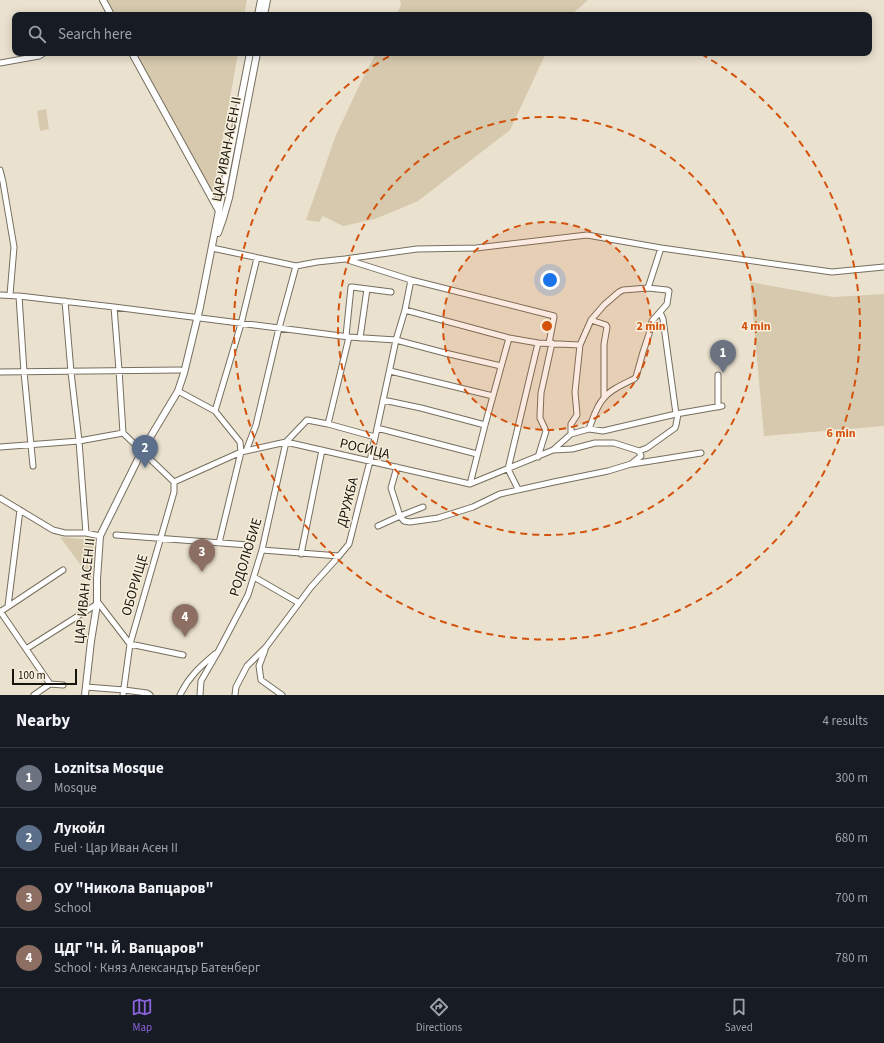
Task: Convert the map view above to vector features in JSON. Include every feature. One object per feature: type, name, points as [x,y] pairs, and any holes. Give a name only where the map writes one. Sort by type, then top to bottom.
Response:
[{"type":"street","points":[[103,0],[109,12]]},
{"type":"street","points":[[259,12],[261,0]]},
{"type":"street","points":[[265,12],[267,0]]},
{"type":"street","points":[[0,63],[39,56]]},
{"type":"street","points":[[134,56],[223,219]]},
{"type":"street","name":"ЦАР ИВАН АСЕН II","points":[[85,695],[97,602],[100,536],[142,451],[178,392],[184,374],[198,317],[249,56]]},
{"type":"street","name":"ЦАР ИВАН АСЕН II","points":[[212,248],[229,198],[256,56]]},
{"type":"street","points":[[0,170],[14,247],[10,295]]},
{"type":"street","points":[[212,248],[296,266],[417,249],[476,248],[587,235],[661,248],[832,272],[884,267]]},
{"type":"street","points":[[648,288],[661,248]]},
{"type":"street","points":[[215,411],[241,324],[257,258]]},
{"type":"street","points":[[345,259],[412,280],[554,316],[551,343],[541,393],[540,418],[546,431],[538,457]]},
{"type":"street","points":[[219,543],[244,452],[256,425],[279,328],[296,266]]},
{"type":"street","name":"ДРУЖБА","points":[[235,695],[236,687],[247,666],[266,647],[311,587],[349,544],[370,461],[396,340],[412,280]]},
{"type":"street","points":[[328,424],[347,337],[351,287],[391,292]]},
{"type":"street","points":[[571,434],[571,424],[577,415],[575,392],[580,345],[591,320],[604,305],[623,290],[648,288],[669,291],[668,302],[652,321],[636,377],[604,397],[598,406],[589,429]]},
{"type":"street","points":[[360,338],[367,289]]},
{"type":"street","points":[[0,295],[65,301],[198,317],[241,324],[347,337],[396,340],[501,366]]},
{"type":"street","points":[[19,296],[24,372],[33,466]]},
{"type":"street","points":[[65,301],[79,441],[86,534]]},
{"type":"street","points":[[114,307],[123,433],[174,482]]},
{"type":"street","points":[[405,310],[509,338],[538,343],[580,345]]},
{"type":"street","points":[[631,464],[640,453],[675,428],[676,425],[677,414],[663,319],[660,312]]},
{"type":"street","points":[[591,320],[608,327],[604,344],[604,397]]},
{"type":"street","points":[[470,484],[509,338]]},
{"type":"street","points":[[518,489],[508,469],[538,343]]},
{"type":"street","points":[[0,372],[180,370]]},
{"type":"street","points":[[390,371],[493,396]]},
{"type":"street","points":[[470,484],[553,450],[571,434],[589,429],[603,431],[677,414],[720,407],[718,375]]},
{"type":"street","points":[[178,392],[215,411],[240,442],[244,452]]},
{"type":"street","points":[[383,400],[421,408],[485,425]]},
{"type":"street","points":[[286,442],[307,420],[328,424],[375,437]]},
{"type":"street","points":[[377,428],[477,454]]},
{"type":"street","points":[[0,447],[79,441],[123,433]]},
{"type":"street","name":"РОСИЦА","points":[[174,482],[244,452],[286,442],[470,484]]},
{"type":"street","name":"РОДОЛЮБИЕ","points":[[200,695],[201,681],[248,595],[262,550],[286,442]]},
{"type":"street","points":[[553,450],[572,449],[595,443],[614,443],[640,453],[647,462]]},
{"type":"street","points":[[301,554],[322,450]]},
{"type":"street","points":[[397,468],[391,488],[400,516],[404,521],[410,522],[438,518],[473,507],[500,494],[518,489],[608,471],[631,464],[701,453]]},
{"type":"street","name":"ОБОРИЩЕ","points":[[123,692],[130,644],[174,492],[174,482]]},
{"type":"street","points":[[1,500],[53,530],[65,533],[100,536]]},
{"type":"street","points":[[378,526],[423,507]]},
{"type":"street","points":[[8,606],[20,510]]},
{"type":"street","points":[[116,535],[248,546]]},
{"type":"street","points":[[262,550],[339,556]]},
{"type":"street","points":[[50,684],[0,612],[63,570]]},
{"type":"street","points":[[254,577],[299,603]]},
{"type":"street","points":[[26,649],[97,602],[130,644],[183,655]]},
{"type":"street","points":[[266,647],[259,666],[261,680],[282,695]]},
{"type":"street","points":[[180,695],[188,680],[219,650]]},
{"type":"street","points":[[34,695],[50,684],[63,685]]},
{"type":"street","points":[[86,687],[123,692],[147,693],[150,695]]},
{"type":"shaded area","points":[[107,0],[247,0],[245,12],[113,12]]},
{"type":"shaded area","points":[[400,0],[588,0],[574,12],[398,12],[401,5]]},
{"type":"shaded area","points":[[137,56],[237,56],[212,199]]},
{"type":"shaded area","points":[[374,56],[545,56],[510,130],[418,201],[375,219],[343,226],[323,216],[319,222],[306,220],[336,135]]},
{"type":"shaded area","points":[[46,109],[49,129],[40,131],[37,111]]},
{"type":"shaded area","points":[[750,282],[833,297],[884,294],[884,426],[764,436]]},
{"type":"shaded area","points":[[60,537],[94,540],[91,579]]},
{"type":"place","name":"Loznitsa Mosque","points":[[723,373]]},
{"type":"place","name":"Лукойл","points":[[145,468]]},
{"type":"place","name":"ОУ \"Никола Вапцаров\"","points":[[202,572]]},
{"type":"place","name":"ЦДГ \"Н. Й. Вапцаров\"","points":[[185,637]]}]
